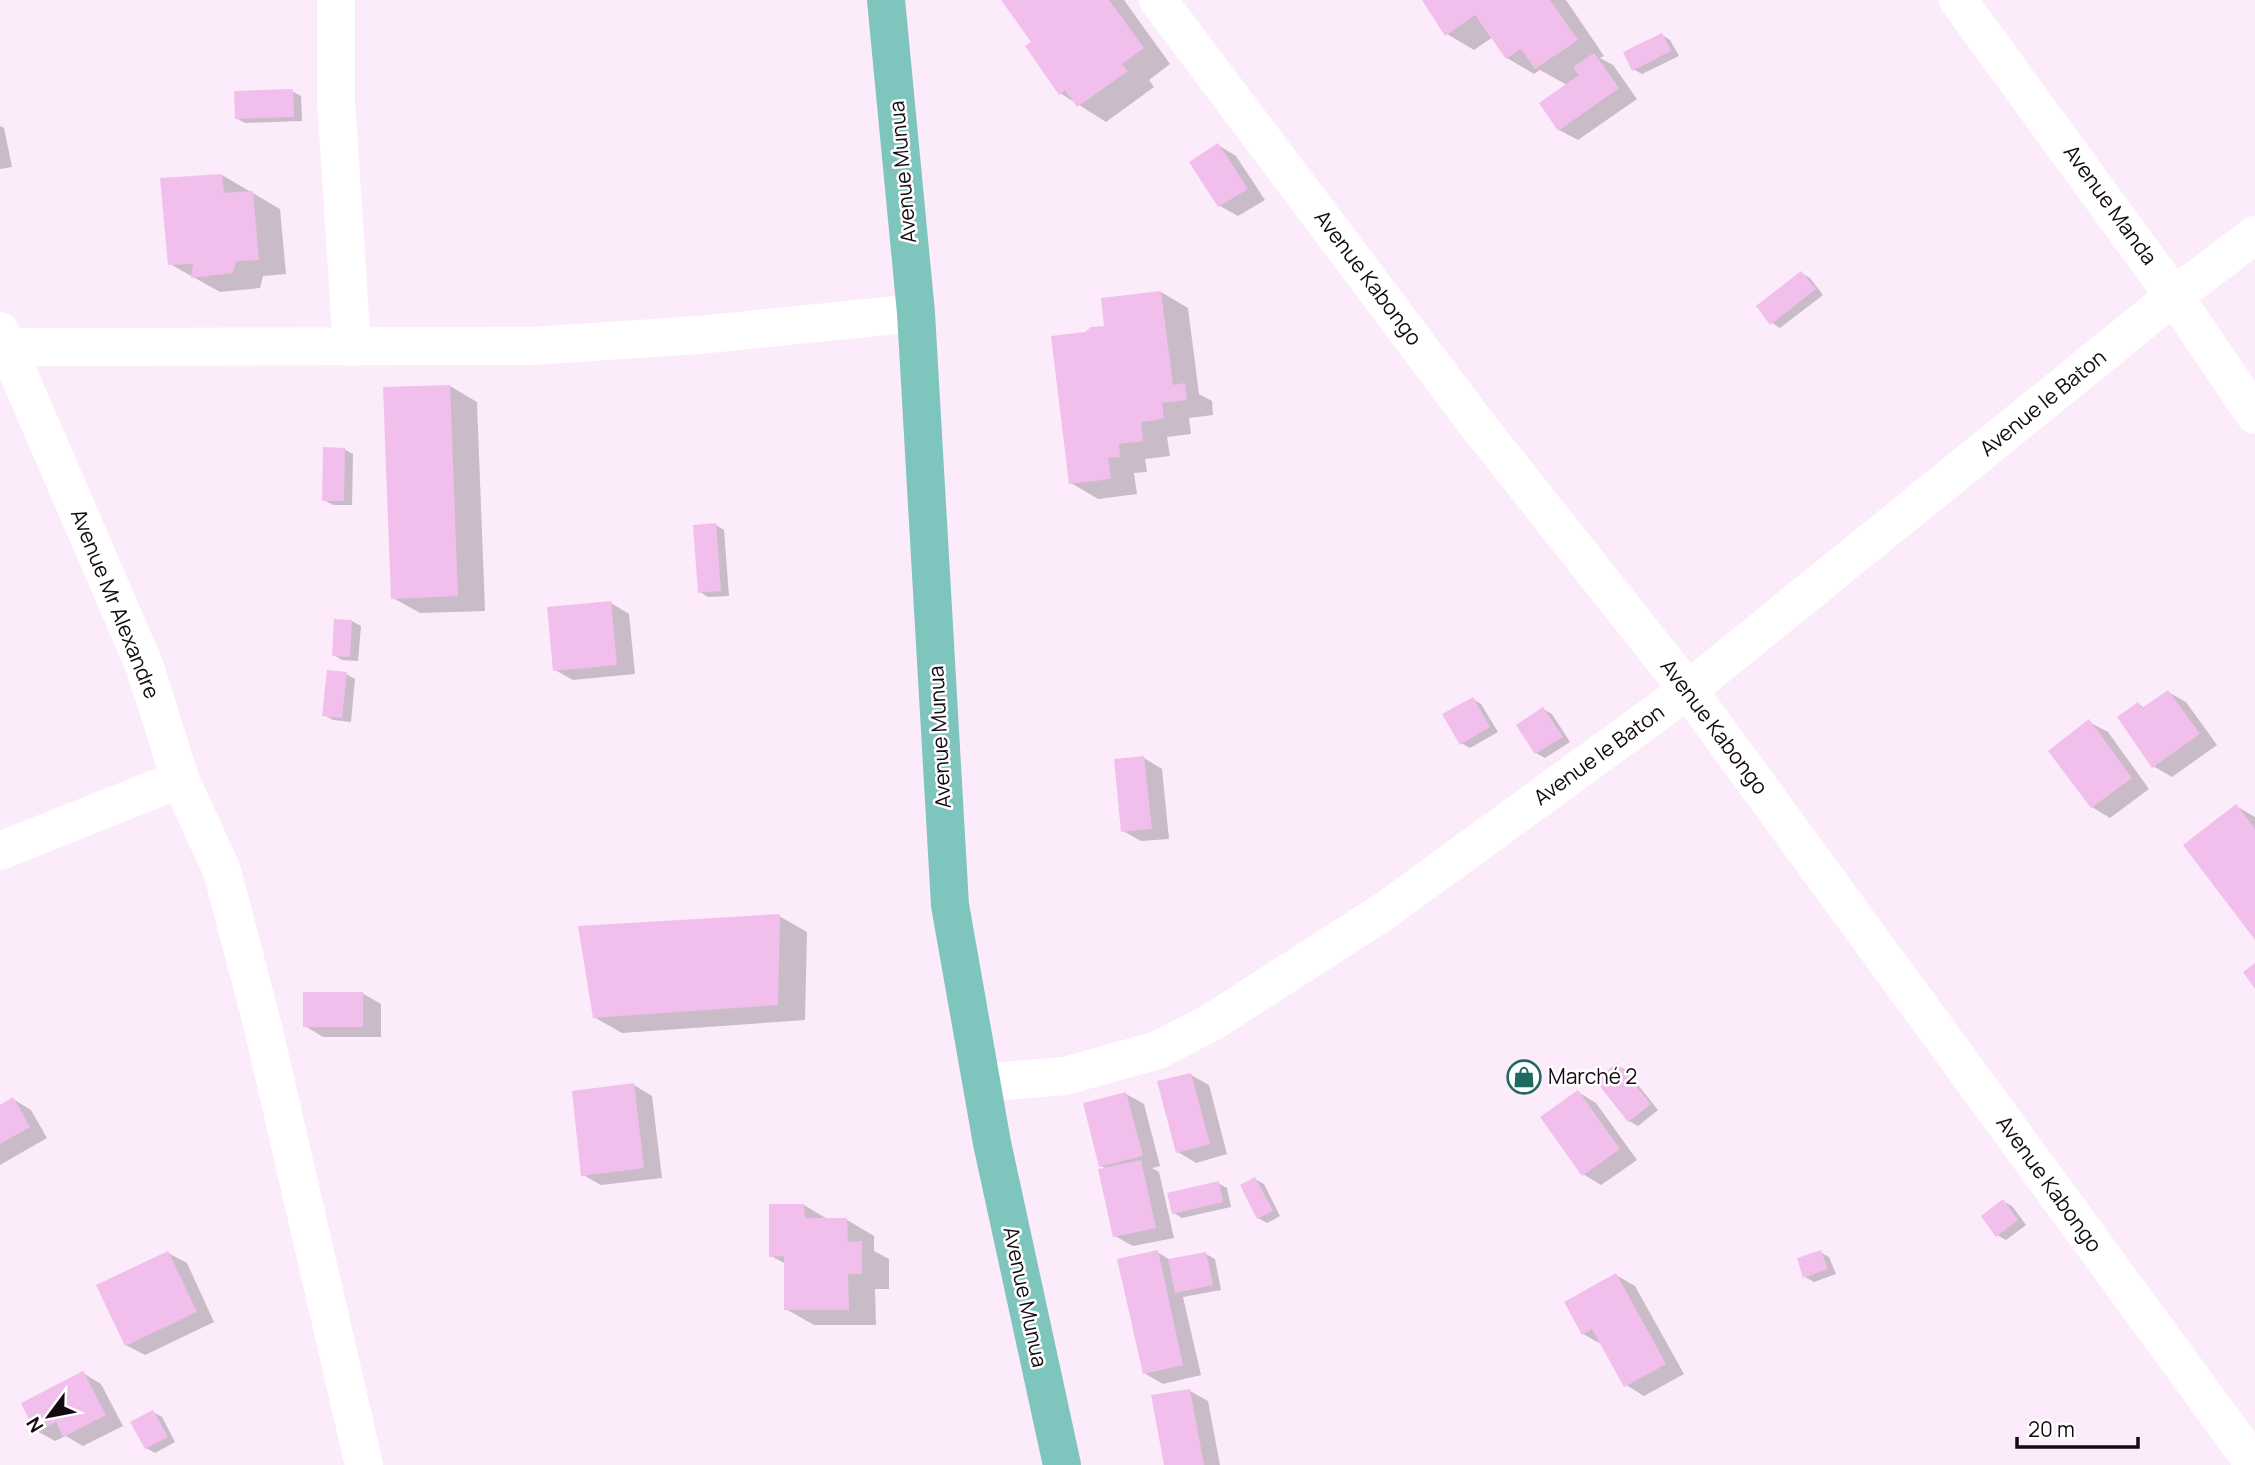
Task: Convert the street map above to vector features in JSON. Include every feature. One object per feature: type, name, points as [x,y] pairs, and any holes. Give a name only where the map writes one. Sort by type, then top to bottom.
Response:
[{"type":"main road","name":"Avenue Munua","points":[[886,0],[916,313],[950,905],[981,1083],[1062,1465]]},
{"type":"street","points":[[336,0],[336,100],[352,347]]},
{"type":"street","name":"Avenue Kabongo","points":[[1158,0],[1476,423],[1688,690],[2255,1465]]},
{"type":"street","name":"Avenue Manda","points":[[1958,0],[2174,296],[2255,415]]},
{"type":"street","name":"Avenue le Baton","points":[[981,1083],[1065,1076],[1158,1050],[1212,1022],[1383,912],[1688,690],[2174,296],[2255,234]]},
{"type":"street","points":[[3,339],[352,347],[532,346],[699,335],[916,313]]},
{"type":"street","name":"Avenue Mr Alexandre","points":[[3,339],[145,667],[180,779],[222,871],[290,1139],[364,1465]]},
{"type":"street","points":[[0,851],[180,779]]},
{"type":"building","points":[[1001,0],[1109,0],[1144,48],[1122,64],[1128,71],[1077,107],[1065,90],[1059,95],[1025,46],[1031,42]]},
{"type":"building","points":[[1422,0],[1550,0],[1578,40],[1535,69],[1521,49],[1506,59],[1475,15],[1445,36]]},
{"type":"building","points":[[1662,33],[1671,51],[1632,71],[1623,52]]},
{"type":"building","points":[[1594,53],[1619,88],[1558,131],[1539,103],[1579,75],[1573,67]]},
{"type":"building","points":[[293,89],[294,117],[235,119],[234,91]]},
{"type":"building","points":[[1218,143],[1248,189],[1218,207],[1189,162]]},
{"type":"building","points":[[222,174],[224,193],[253,191],[259,260],[236,261],[233,273],[191,278],[193,264],[168,265],[160,178]]},
{"type":"building","points":[[1801,271],[1816,289],[1770,325],[1756,306]]},
{"type":"building","points":[[1161,291],[1173,385],[1185,383],[1187,400],[1162,403],[1164,419],[1141,422],[1143,441],[1119,444],[1120,457],[1108,458],[1111,479],[1069,484],[1051,336],[1085,332],[1091,327],[1104,326],[1101,298]]},
{"type":"building","points":[[450,385],[458,596],[391,599],[383,387]]},
{"type":"building","points":[[323,447],[345,448],[344,501],[322,501]]},
{"type":"building","points":[[716,523],[721,591],[698,593],[693,525]]},
{"type":"building","points":[[611,601],[617,665],[553,671],[547,607]]},
{"type":"building","points":[[334,619],[352,620],[350,657],[332,656]]},
{"type":"building","points":[[327,670],[347,672],[342,718],[322,716]]},
{"type":"building","points":[[2168,690],[2200,734],[2152,768],[2117,717],[2138,702],[2142,708]]},
{"type":"building","points":[[1473,697],[1490,727],[1460,745],[1442,714]]},
{"type":"building","points":[[1543,707],[1563,737],[1535,754],[1516,725]]},
{"type":"building","points":[[2089,719],[2132,778],[2091,808],[2048,751]]},
{"type":"building","points":[[1144,756],[1152,829],[1121,832],[1114,759]]},
{"type":"building","points":[[2236,804],[2255,829],[2255,940],[2183,845]]},
{"type":"building","points":[[780,914],[778,1005],[593,1018],[578,926]]},
{"type":"building","points":[[2255,963],[2255,989],[2243,972]]},
{"type":"building","points":[[303,992],[363,992],[363,1027],[303,1027]]},
{"type":"building","points":[[1617,1063],[1651,1104],[1628,1122],[1595,1080]]},
{"type":"building","points":[[1191,1073],[1210,1144],[1176,1153],[1157,1081]]},
{"type":"building","points":[[634,1083],[644,1168],[581,1176],[572,1091]]},
{"type":"building","points":[[1578,1090],[1620,1149],[1582,1176],[1540,1117]]},
{"type":"building","points":[[1126,1092],[1143,1156],[1099,1167],[1083,1103]]},
{"type":"building","points":[[13,1097],[30,1127],[0,1144],[0,1105]]},
{"type":"building","points":[[1141,1160],[1156,1228],[1113,1237],[1098,1169]]},
{"type":"building","points":[[1255,1177],[1273,1211],[1257,1219],[1240,1185]]},
{"type":"building","points":[[1219,1181],[1223,1202],[1172,1214],[1167,1193]]},
{"type":"building","points":[[2003,1199],[2018,1220],[1996,1237],[1981,1216]]},
{"type":"building","points":[[769,1204],[804,1204],[805,1218],[847,1218],[848,1242],[862,1241],[862,1274],[848,1274],[849,1310],[784,1310],[784,1256],[769,1257]]},
{"type":"building","points":[[1158,1250],[1183,1365],[1143,1374],[1117,1259]]},
{"type":"building","points":[[1821,1250],[1828,1269],[1803,1278],[1797,1258]]},
{"type":"building","points":[[168,1251],[197,1312],[125,1346],[96,1285]]},
{"type":"building","points":[[1206,1252],[1213,1285],[1175,1293],[1168,1259]]},
{"type":"building","points":[[1616,1273],[1666,1364],[1624,1387],[1592,1329],[1582,1335],[1564,1302]]},
{"type":"building","points":[[83,1371],[106,1415],[63,1437],[56,1422],[35,1432],[21,1403]]},
{"type":"building","points":[[1190,1389],[1204,1465],[1164,1465],[1151,1395]]},
{"type":"building","points":[[153,1410],[168,1437],[145,1449],[130,1422]]},
{"type":"place","name":"Marché 2","points":[[1524,1077]]}]
